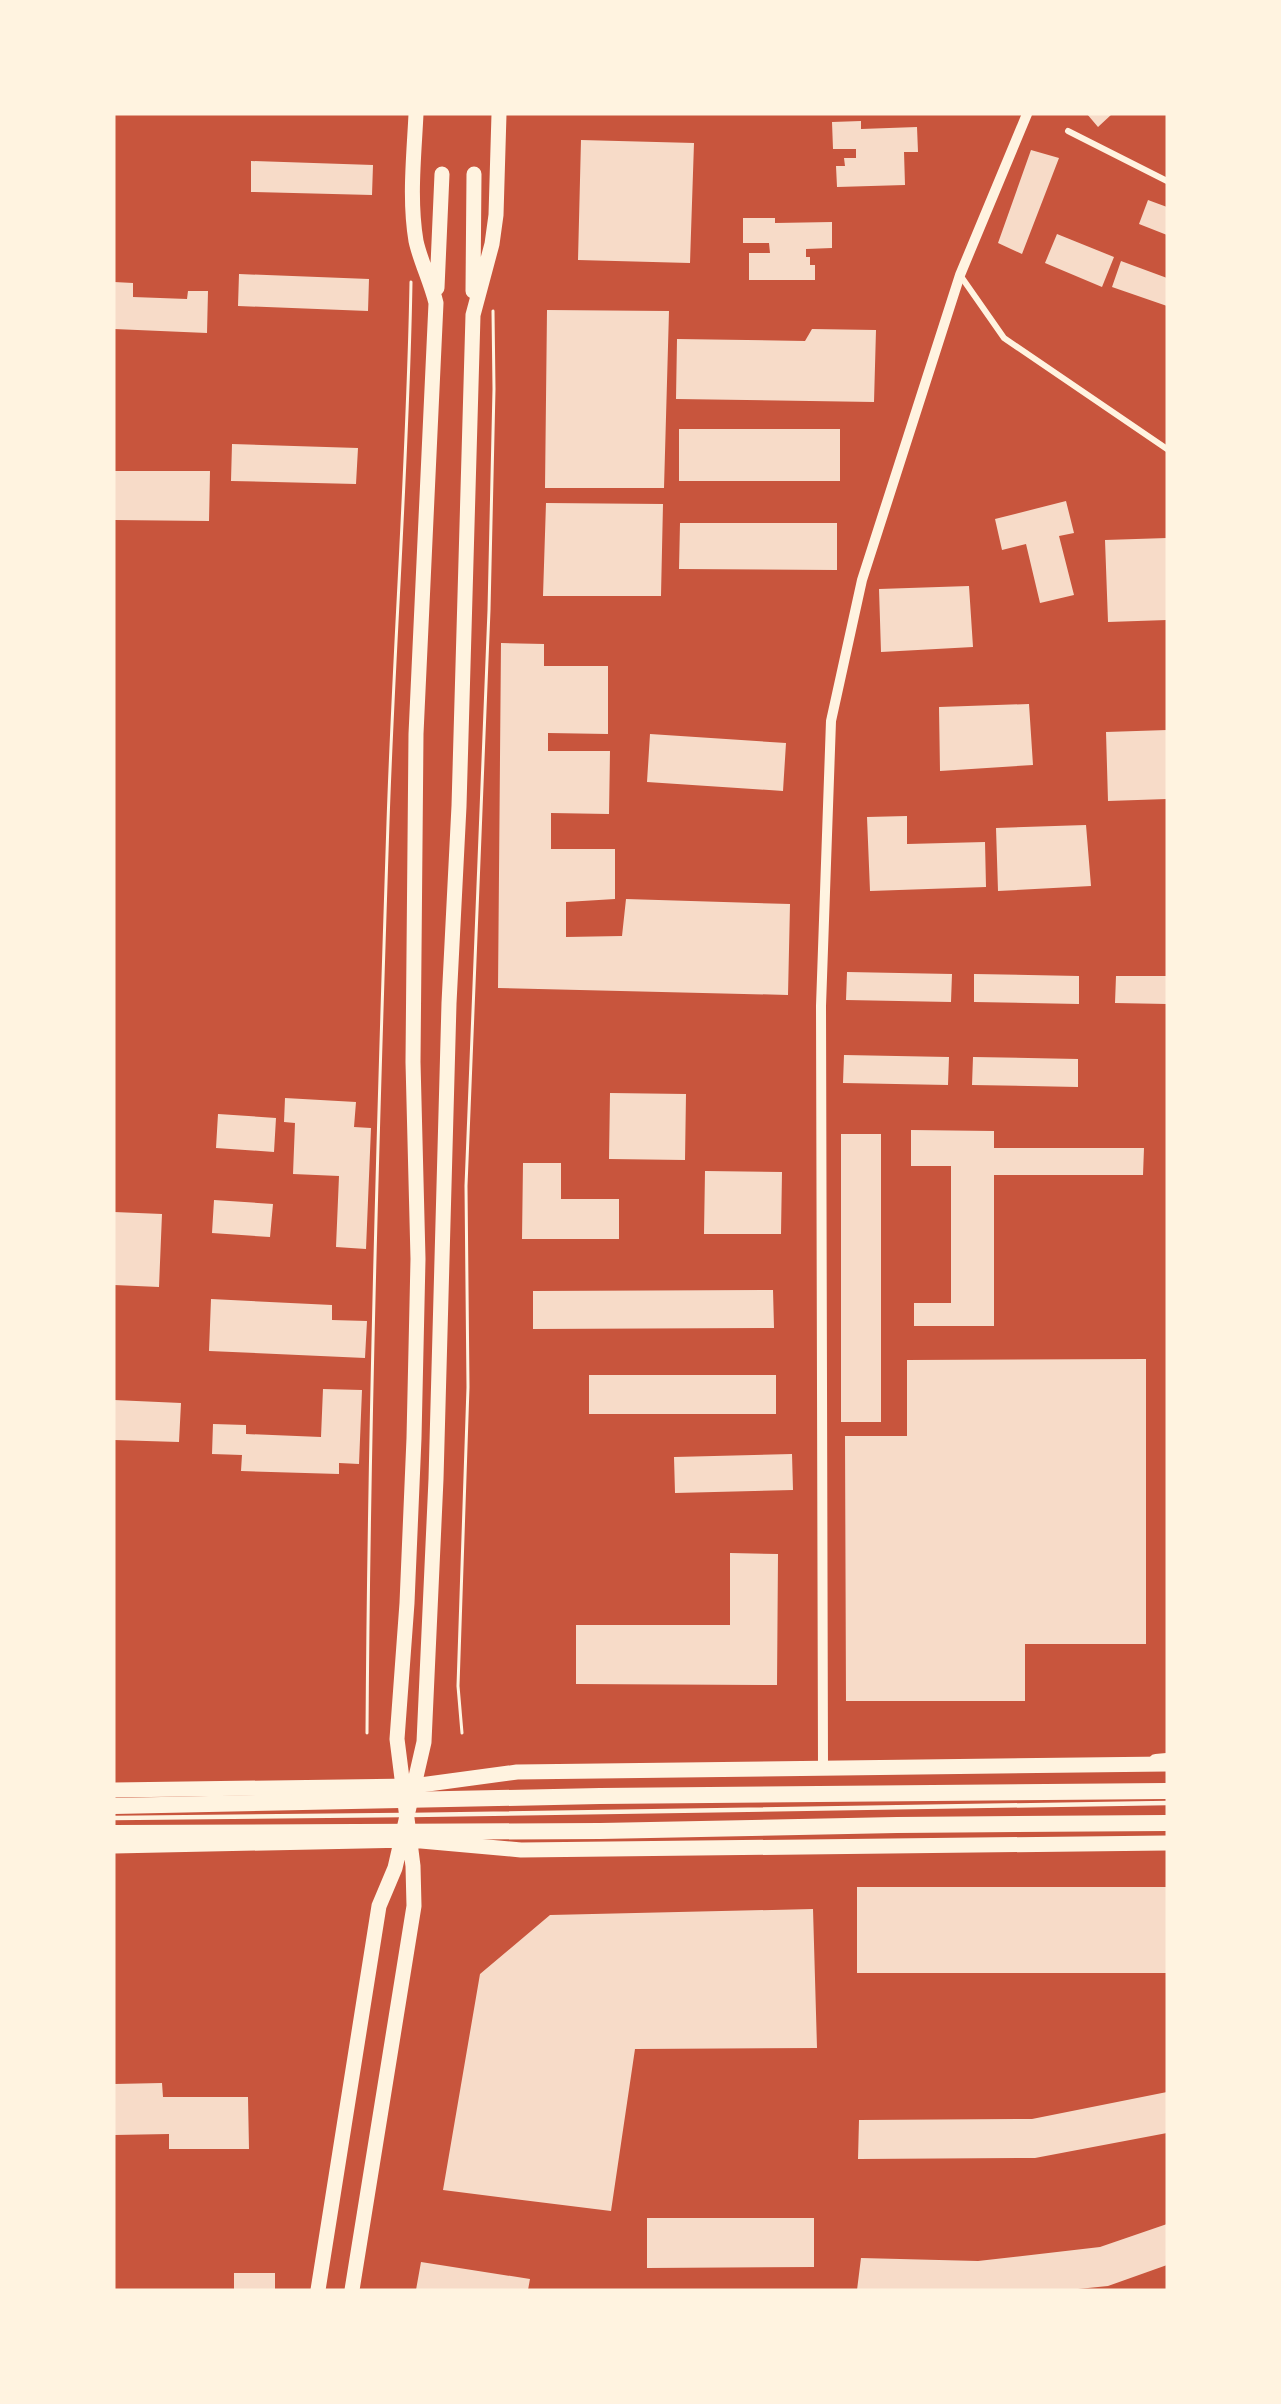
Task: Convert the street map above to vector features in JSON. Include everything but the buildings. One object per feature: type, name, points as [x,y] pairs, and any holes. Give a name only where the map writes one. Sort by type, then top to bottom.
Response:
[{"type":"highway","points":[[114,1806],[600,1796],[1167,1791]]},
{"type":"highway","points":[[114,1833],[588,1831],[1167,1823]]},
{"type":"main road","points":[[416,114],[412,202],[414,227],[417,245],[432,283],[436,303]]},
{"type":"main road","points":[[473,315],[492,244],[496,215],[500,114]]},
{"type":"main road","points":[[408,1787],[397,1739],[407,1603],[418,1258],[413,1062],[416,734],[442,174]]},
{"type":"main road","points":[[352,2290],[414,1906],[405,1840],[406,1815],[408,1787],[424,1742],[436,1479],[473,315],[474,174]]},
{"type":"main road","points":[[114,1790],[408,1787],[517,1772],[1164,1762]]},
{"type":"main road","points":[[318,2290],[379,1906],[405,1840]]},
{"type":"main road","points":[[114,1846],[405,1840],[520,1850],[1167,1843]]},
{"type":"street","points":[[823,1767],[821,1006],[831,721],[862,580],[960,276],[1027,114]]},
{"type":"street","points":[[1068,132],[1167,181]]},
{"type":"street","points":[[960,276],[1004,338],[1167,449]]},
{"type":"lane","points":[[114,1818],[1167,1803]]},
{"type":"path","points":[[367,1733],[369,1485],[388,818],[400,588],[411,274]]},
{"type":"path","points":[[462,1733],[458,1686],[468,1388],[466,1186],[489,610],[493,311]]}]
